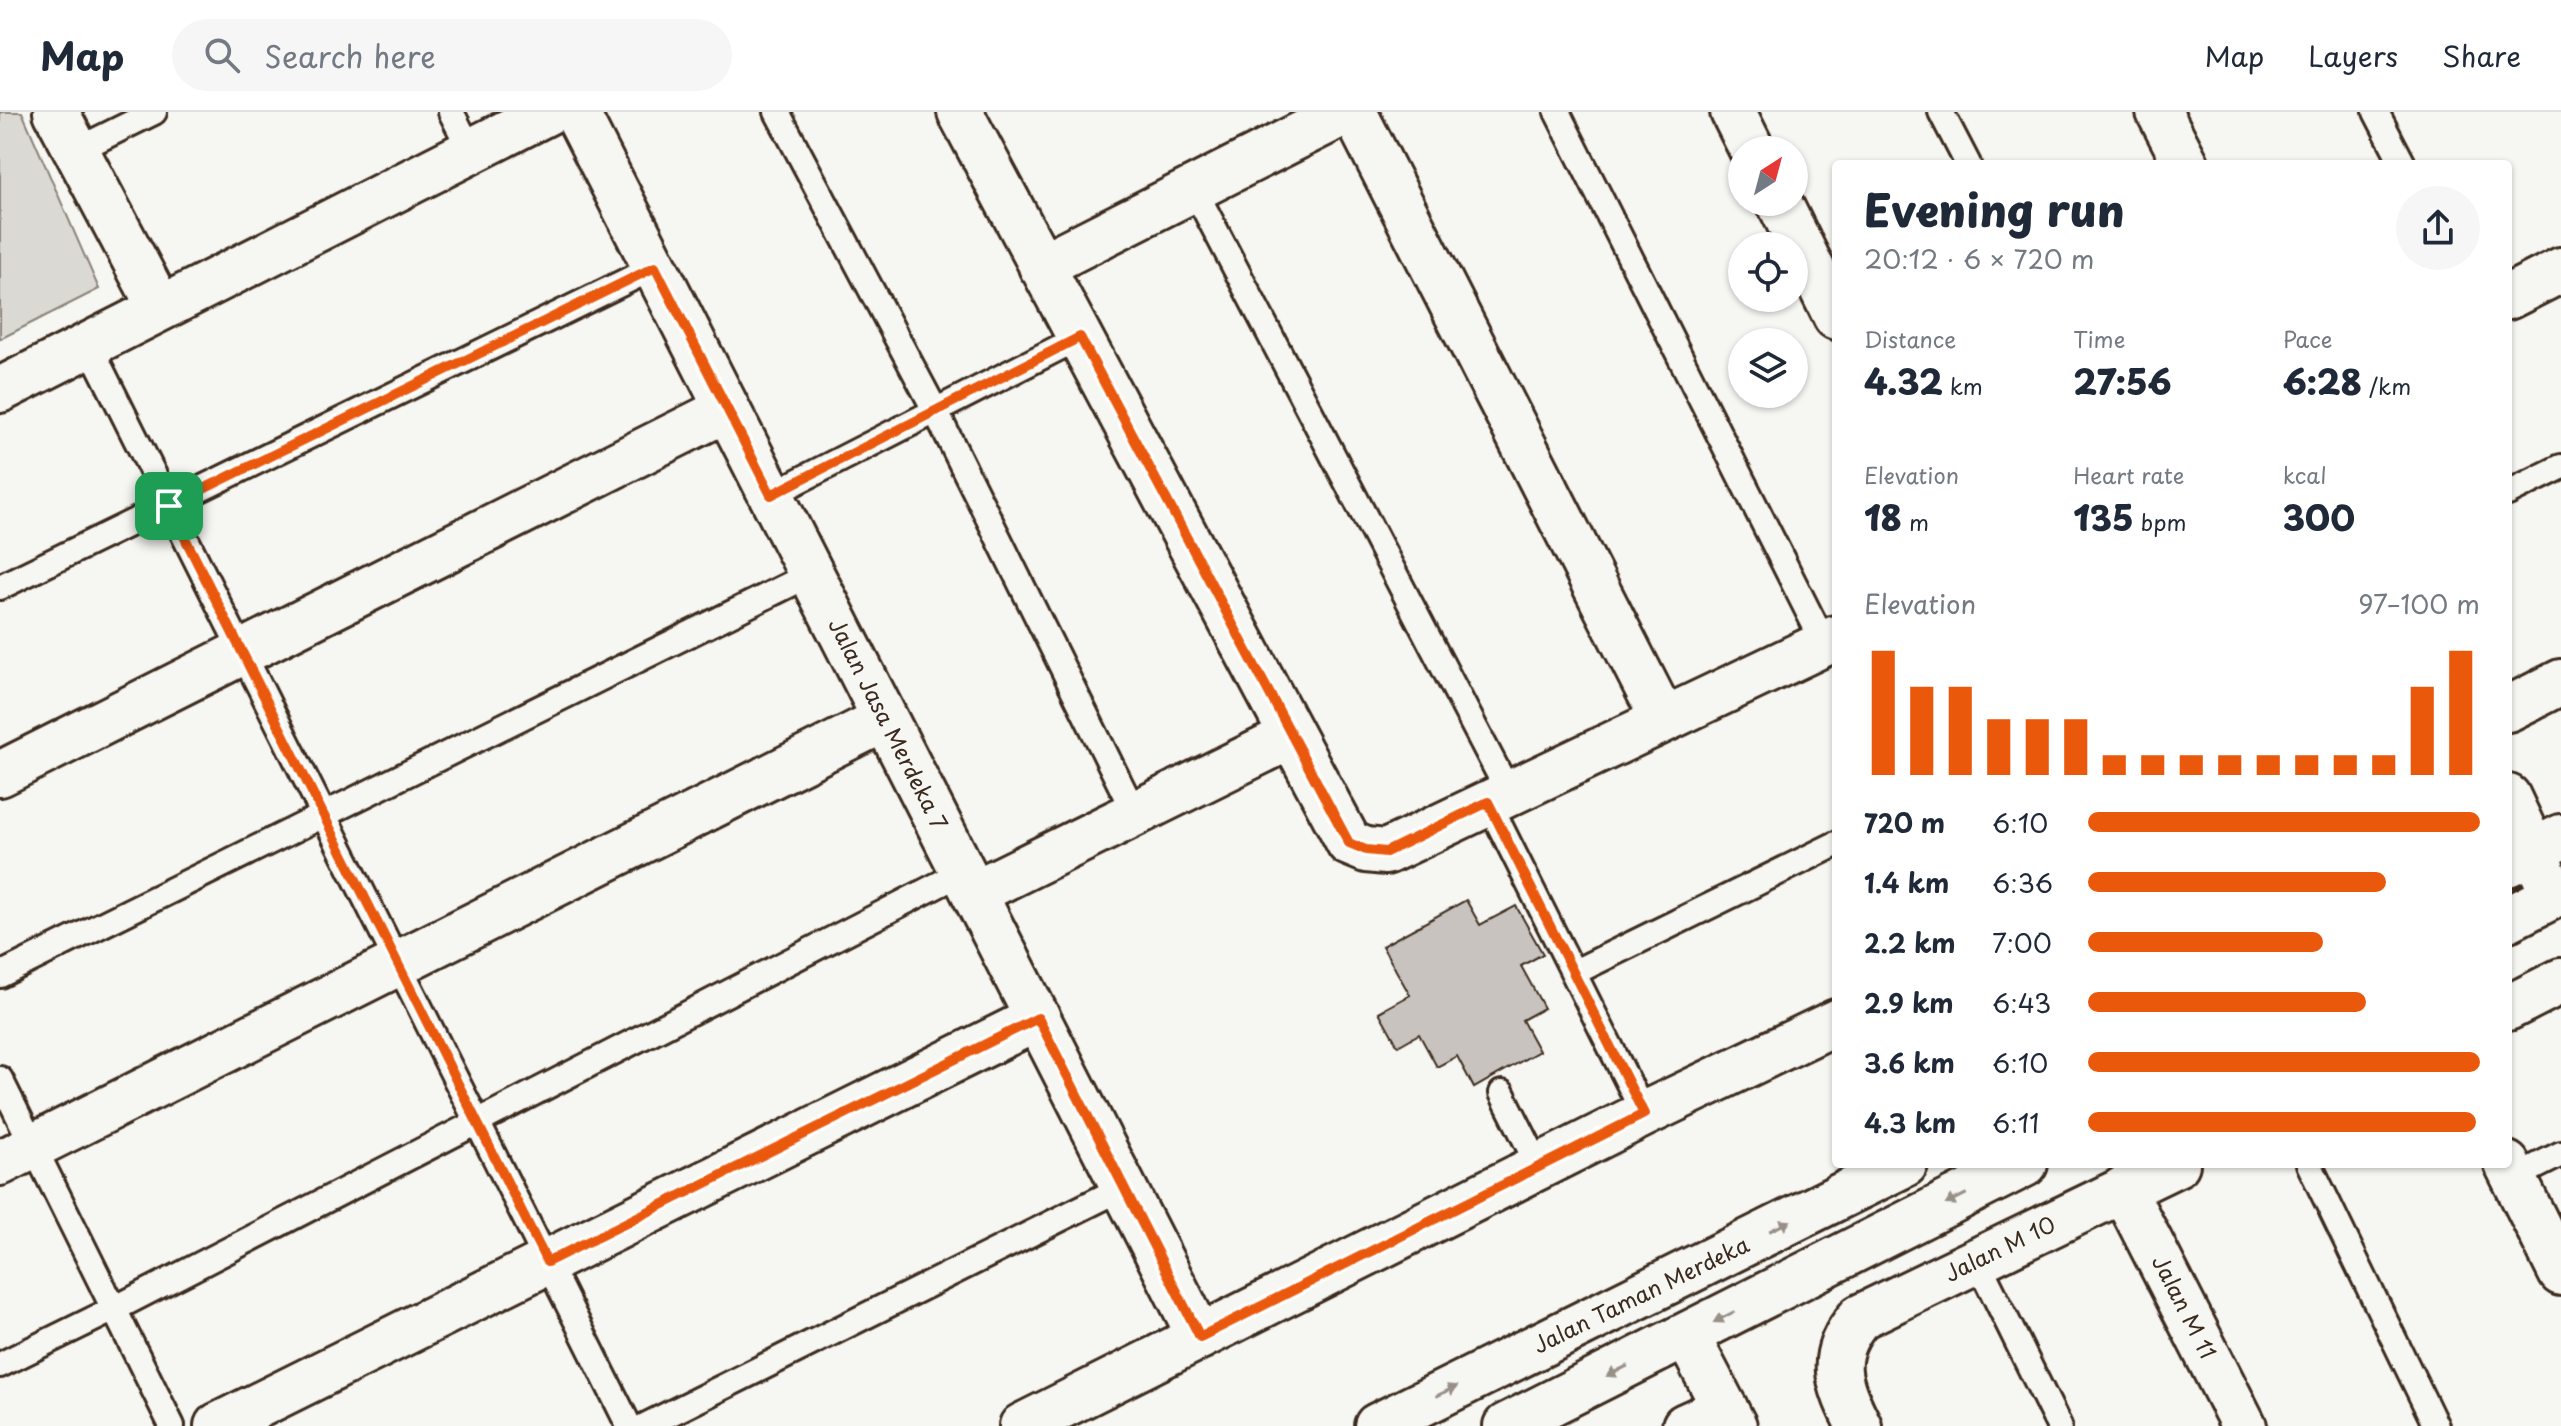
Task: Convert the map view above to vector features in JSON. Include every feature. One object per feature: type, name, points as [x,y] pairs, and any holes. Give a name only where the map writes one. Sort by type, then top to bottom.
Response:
[{"type":"street","points":[[56,112],[160,308]]},
{"type":"street","points":[[0,390],[548,112]]},
{"type":"street","name":"Jalan Jasa Merdeka 7","points":[[576,112],[1200,1337]]},
{"type":"street","points":[[960,112],[1349,843],[1366,850],[1386,852],[1830,640]]},
{"type":"street","points":[[1041,266],[1346,112]]},
{"type":"street","points":[[1354,112],[1663,719]]},
{"type":"street","points":[[1733,112],[1745,136]]},
{"type":"street","points":[[2159,112],[2184,160]]},
{"type":"street","points":[[1786,216],[1832,309]]},
{"type":"street","points":[[2512,295],[2561,270]]},
{"type":"street","points":[[0,774],[727,409]]},
{"type":"street","points":[[2512,707],[2561,682]]},
{"type":"street","points":[[16,1154],[885,719]]},
{"type":"street","points":[[969,882],[1135,814],[1292,736]]},
{"type":"street","points":[[2512,805],[2557,894],[2512,917]]},
{"type":"street","points":[[2512,1006],[2561,981]]},
{"type":"street","points":[[217,1426],[1038,1018]]},
{"type":"street","points":[[1022,1426],[1644,1114],[1832,1024]]},
{"type":"street","name":"Jalan Taman Merdeka","points":[[1377,1426],[1897,1168]]},
{"type":"street","points":[[1506,1426],[2017,1168]]},
{"type":"street","name":"Jalan M 10","points":[[1859,1426],[1845,1398],[1839,1374],[1839,1352],[1847,1332],[1860,1317],[2168,1168]]},
{"type":"street","points":[[2510,1171],[2561,1273]]},
{"type":"street","name":"Jalan M 11","points":[[2123,1189],[2244,1426]]},
{"type":"street","points":[[1685,1426],[1730,1417],[1687,1336]]},
{"type":"lane","points":[[77,150],[154,112]]},
{"type":"lane","points":[[451,112],[471,151]]},
{"type":"lane","points":[[777,112],[935,410],[1135,814]]},
{"type":"lane","points":[[1557,112],[1830,640]]},
{"type":"lane","points":[[1941,112],[1966,160]]},
{"type":"lane","points":[[2376,112],[2401,160]]},
{"type":"lane","points":[[1194,189],[1499,798],[1575,972],[1644,1114]]},
{"type":"lane","points":[[0,587],[655,267]]},
{"type":"lane","points":[[771,495],[1080,337]]},
{"type":"lane","points":[[89,345],[629,1426]]},
{"type":"lane","points":[[2512,491],[2561,467]]},
{"type":"lane","points":[[0,975],[811,574]]},
{"type":"lane","points":[[1575,972],[1832,846]]},
{"type":"lane","points":[[0,1365],[477,1122],[969,882]]},
{"type":"lane","points":[[0,1079],[16,1154],[114,1309],[172,1426]]},
{"type":"lane","points":[[1502,1093],[1539,1167]]},
{"type":"lane","points":[[2510,1171],[2561,1154]]},
{"type":"lane","points":[[2311,1168],[2436,1426]]},
{"type":"lane","points":[[645,1426],[1124,1187]]},
{"type":"lane","points":[[1977,1260],[2059,1426]]},
{"type":"shaded area","points":[[0,112],[22,112],[99,289],[0,339]]},
{"type":"building","points":[[1466,900],[1480,925],[1516,906],[1543,954],[1521,966],[1544,1008],[1522,1020],[1539,1051],[1474,1088],[1457,1056],[1437,1067],[1419,1034],[1398,1046],[1379,1012],[1410,995],[1382,946]]},
{"type":"route","points":[[655,267],[771,495],[1080,337],[1349,843],[1366,850],[1386,852],[1488,802],[1644,1114],[1200,1337],[1038,1018],[547,1262],[169,506],[655,267]]}]
